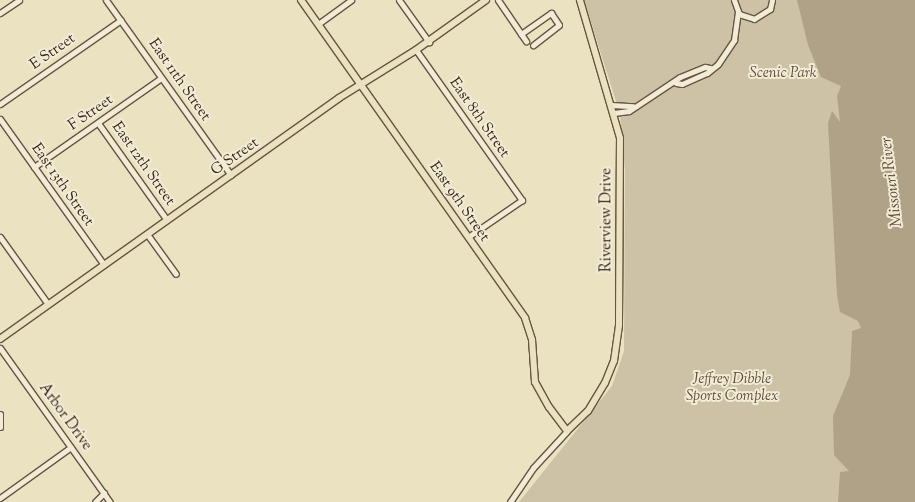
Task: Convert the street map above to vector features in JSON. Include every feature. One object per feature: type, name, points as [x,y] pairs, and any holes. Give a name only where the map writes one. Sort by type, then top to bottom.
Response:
[{"type":"main road","name":"East 9th Street","points":[[301,0],[525,318],[532,340],[536,382],[549,407],[568,431]]},
{"type":"main road","name":"G Street","points":[[0,338],[231,175],[361,85],[428,42],[486,0]]},
{"type":"main road","name":"Riverview Drive","points":[[568,431],[594,403],[617,350],[620,138],[580,0]]},
{"type":"street","name":"East 11th Street","points":[[106,0],[231,175]]},
{"type":"street","points":[[318,24],[351,0]]},
{"type":"street","points":[[399,0],[428,42]]},
{"type":"street","points":[[498,0],[526,40]]},
{"type":"street","points":[[614,113],[629,111],[633,106],[676,83],[682,84],[707,73],[710,68],[718,64],[731,46],[738,12],[734,0]]},
{"type":"street","points":[[738,12],[749,19],[758,18],[770,9],[772,0]]},
{"type":"street","points":[[0,13],[15,1]]},
{"type":"street","points":[[521,34],[551,14],[559,25],[533,46]]},
{"type":"street","name":"E Street","points":[[0,104],[121,20]]},
{"type":"street","name":"East 8th Street","points":[[416,50],[522,200],[468,237]]},
{"type":"street","name":"F Street","points":[[34,167],[162,78]]},
{"type":"street","points":[[611,105],[633,106]]},
{"type":"street","name":"East 13th Street","points":[[0,119],[104,265]]},
{"type":"street","name":"East 12th Street","points":[[98,123],[167,220]]},
{"type":"street","points":[[147,234],[176,274]]},
{"type":"street","points":[[0,237],[48,304]]},
{"type":"street","name":"Arbor Drive","points":[[0,348],[110,502]]},
{"type":"street","points":[[0,414],[0,427]]},
{"type":"street","points":[[510,502],[534,468],[568,431]]},
{"type":"street","points":[[0,498],[71,447]]},
{"type":"street","points":[[95,502],[104,493]]},
{"type":"green space","name":"Jeffrey Dibble Sports Complex","points":[[584,0],[839,0],[865,310],[859,502],[519,502],[612,386],[624,351],[625,171],[620,114]]},
{"type":"water","name":"Missouri River","points":[[797,0],[915,0],[915,502],[838,502],[840,472],[849,471],[834,455],[833,416],[850,375],[852,331],[861,328],[858,321],[840,312],[837,295],[828,123],[832,111],[840,122],[837,96],[841,86],[821,77],[808,45]]},
{"type":"park label","name":"Scenic Park","points":[[783,74]]}]
